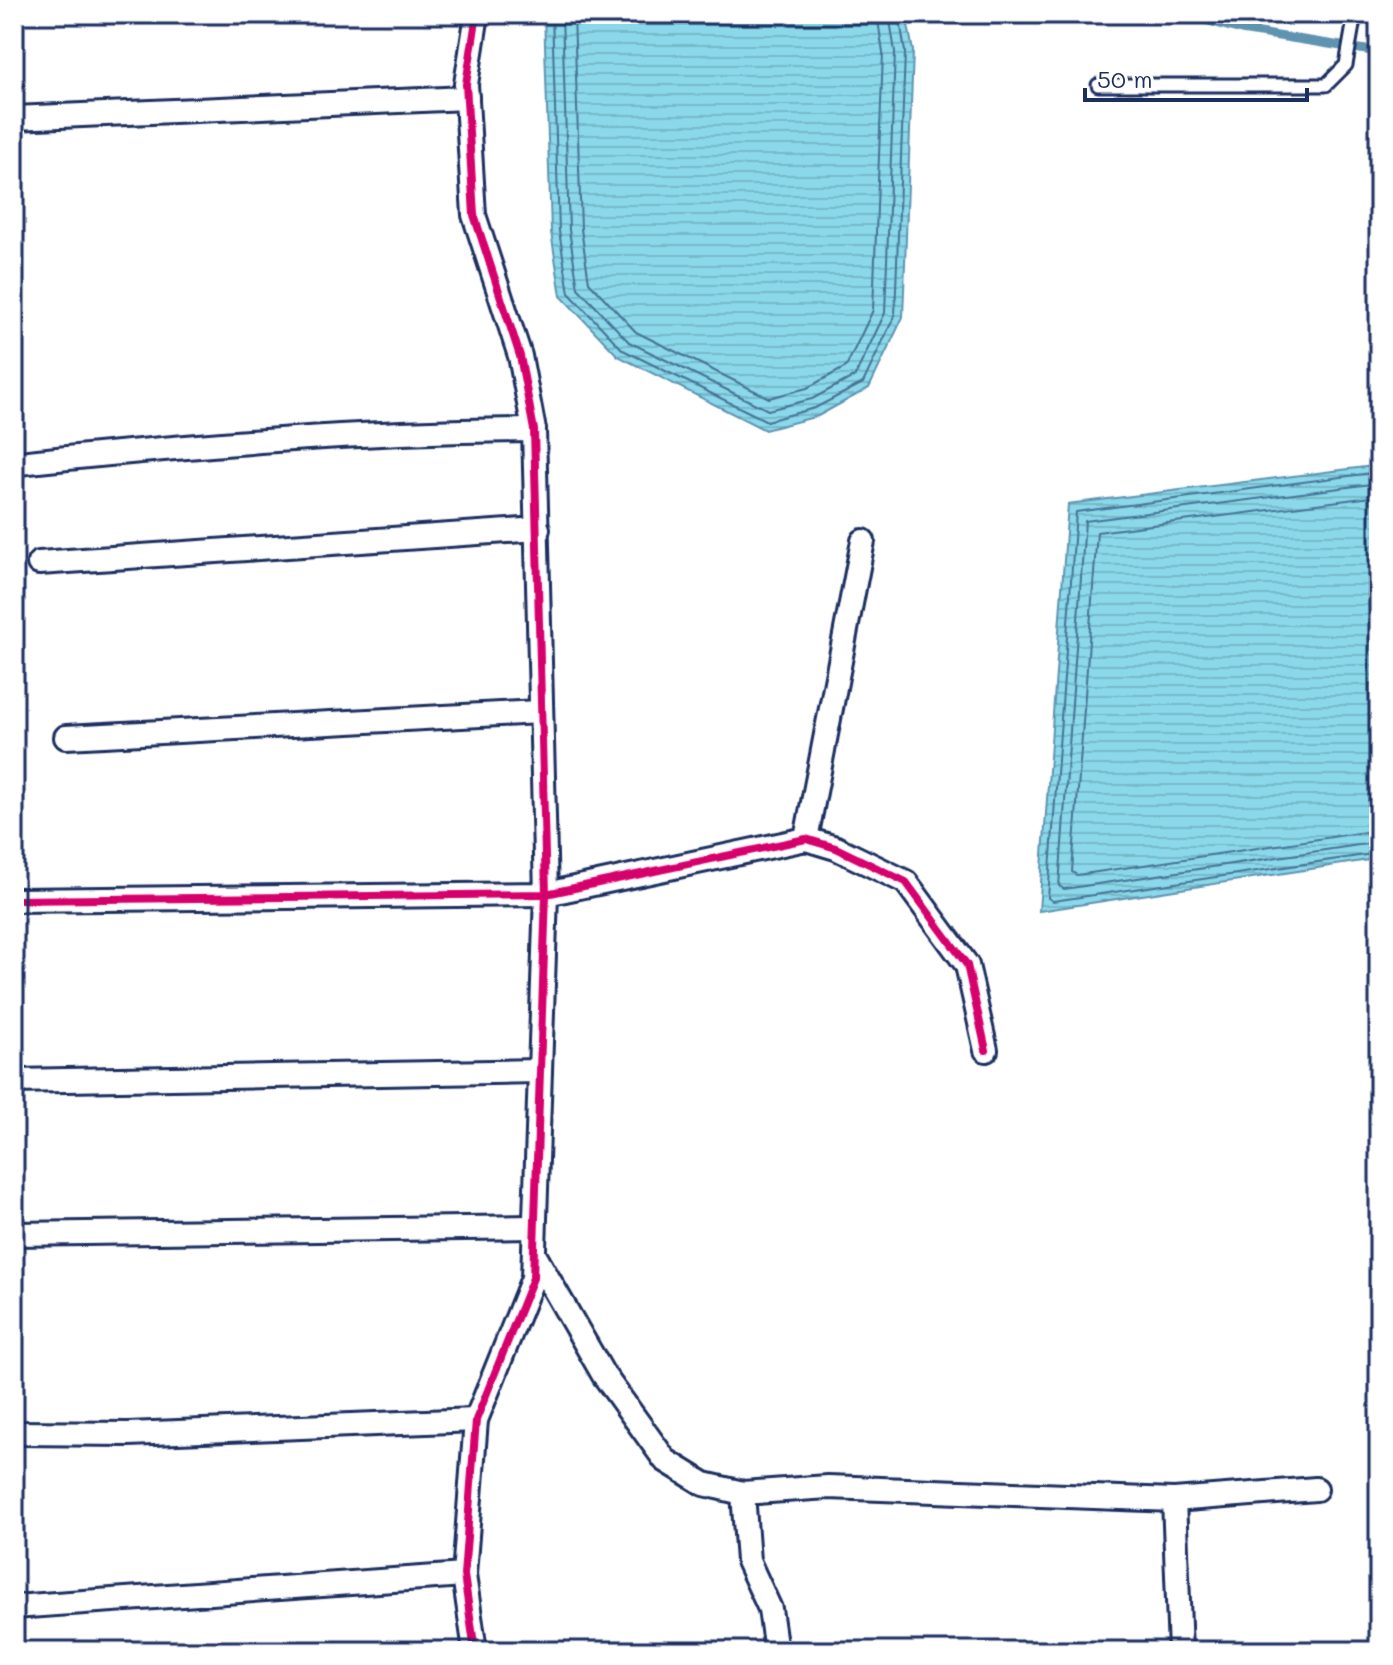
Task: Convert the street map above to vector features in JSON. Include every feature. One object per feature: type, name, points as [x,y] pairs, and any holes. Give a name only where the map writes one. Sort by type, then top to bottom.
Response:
[{"type":"street","points":[[475,1651],[464,1575],[476,1420],[533,1278],[546,894],[534,430],[520,356],[474,215],[467,98],[477,14]]},
{"type":"street","points":[[14,118],[467,98]]},
{"type":"street","points":[[19,463],[142,450],[436,430],[534,430]]},
{"type":"street","points":[[39,563],[538,529]]},
{"type":"street","points":[[806,839],[863,541]]},
{"type":"street","points":[[66,737],[539,712]]},
{"type":"street","points":[[14,900],[546,894],[806,839],[836,848],[906,882],[967,965],[986,1050]]},
{"type":"street","points":[[14,1081],[540,1071]]},
{"type":"street","points":[[14,1234],[534,1227]]},
{"type":"street","points":[[533,1253],[603,1374],[665,1460],[704,1484],[743,1493],[828,1487],[1174,1500],[1316,1489]]},
{"type":"street","points":[[14,1433],[128,1434],[476,1420]]},
{"type":"street","points":[[743,1493],[748,1561],[770,1609],[776,1651]]},
{"type":"street","points":[[1174,1500],[1180,1651]]},
{"type":"street","points":[[14,1607],[464,1575]]},
{"type":"lane","points":[[1098,85],[1326,85],[1346,65],[1355,14]]},
{"type":"water","points":[[544,14],[906,14],[913,51],[903,317],[869,388],[818,416],[765,430],[618,356],[561,296],[551,232]]},
{"type":"water","points":[[1379,458],[1379,883],[1375,859],[1039,911],[1068,504],[1373,466]]},
{"type":"waterway","points":[[1184,14],[1241,30],[1379,52]]},
{"type":"cycle path","points":[[475,1651],[464,1575],[476,1420],[533,1278],[546,894],[534,430],[520,356],[474,215],[466,84],[477,14]]},
{"type":"cycle path","points":[[14,900],[546,894],[806,839],[836,848],[906,882],[967,965],[986,1050]]}]
